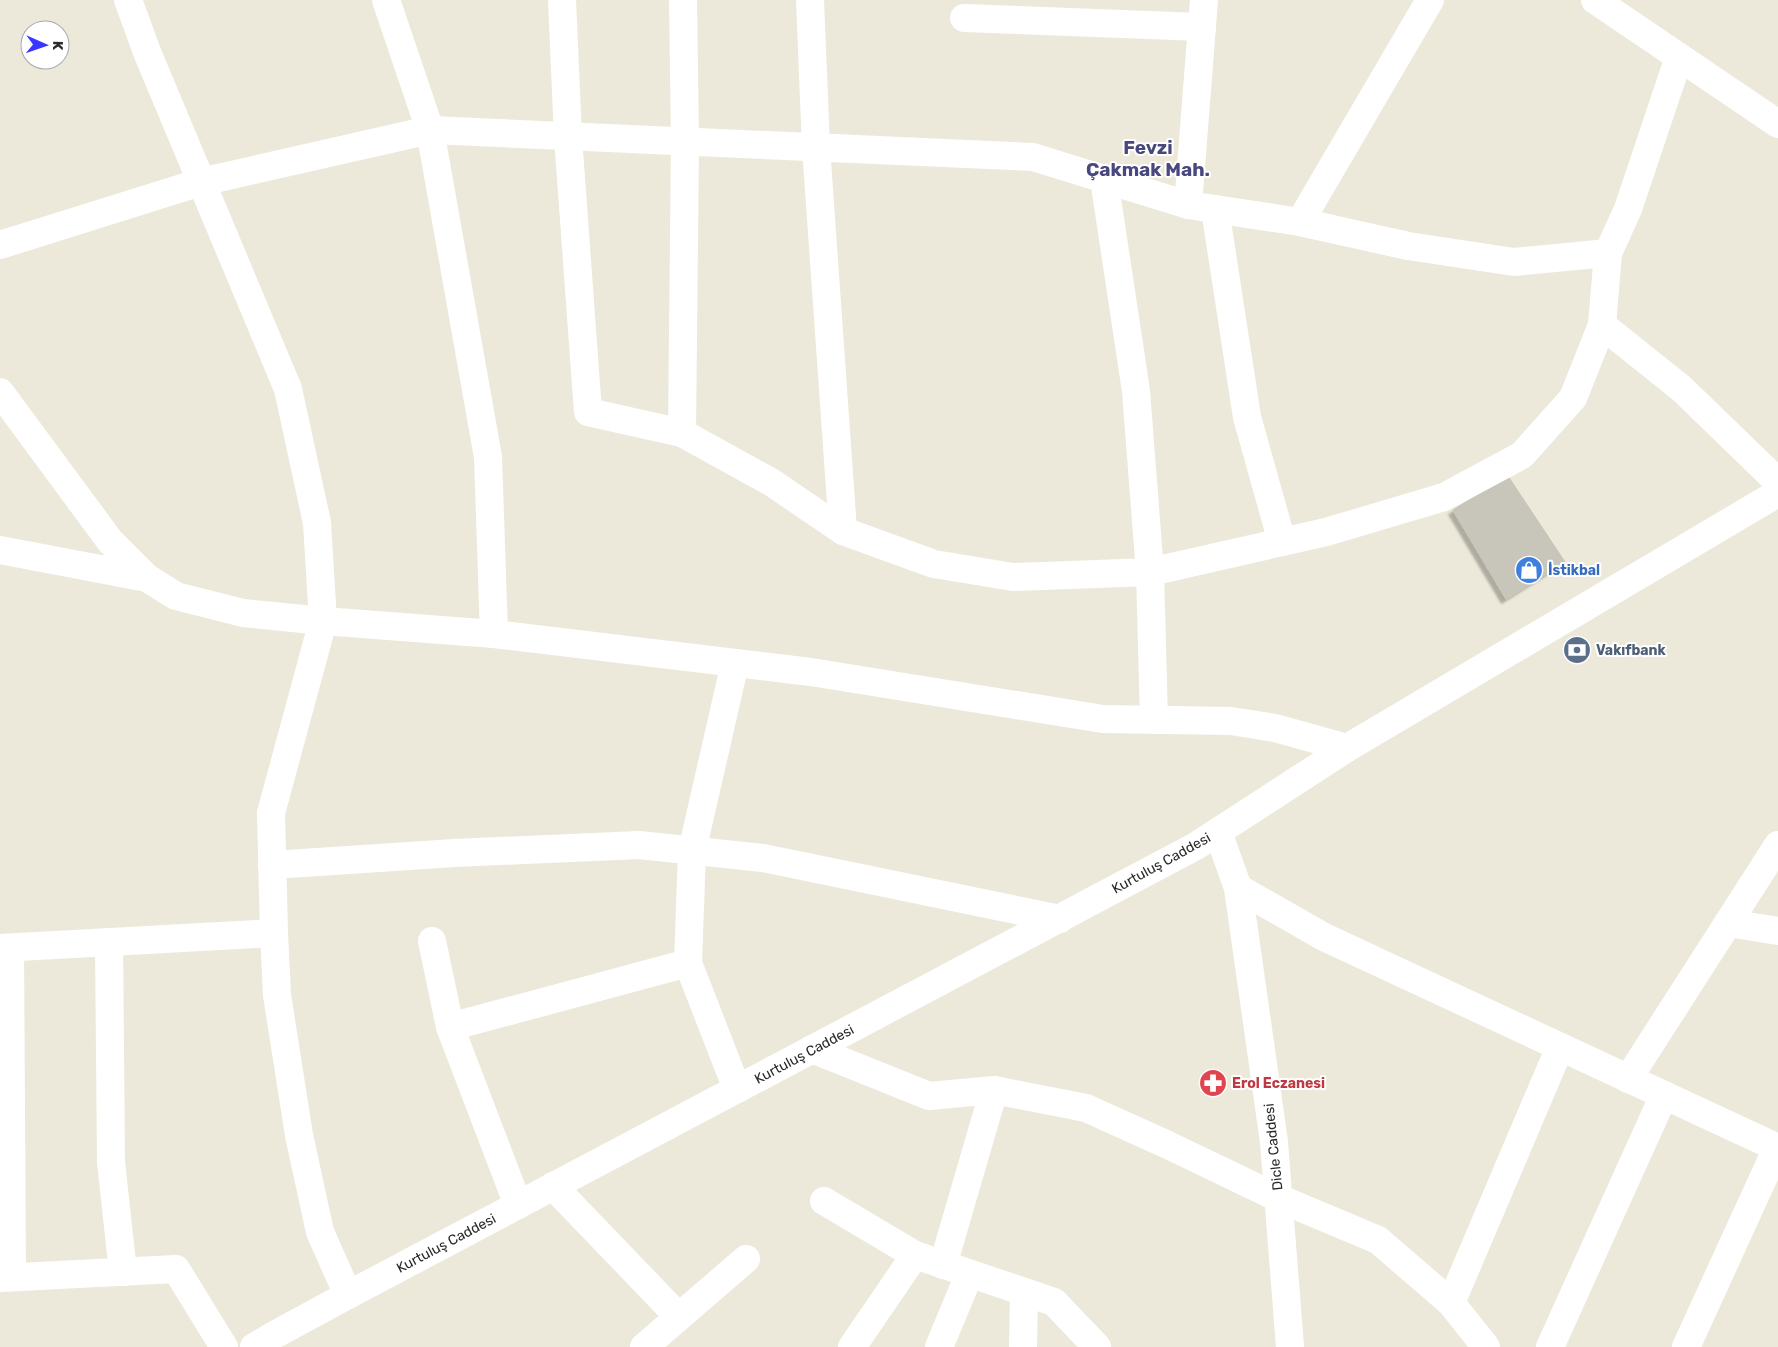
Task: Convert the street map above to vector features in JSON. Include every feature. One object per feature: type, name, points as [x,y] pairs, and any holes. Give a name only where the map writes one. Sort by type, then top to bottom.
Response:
[{"type":"street","points":[[128,0],[147,52],[288,389],[317,523],[323,621],[271,813],[274,932],[277,995],[299,1134],[320,1232],[348,1295]]},
{"type":"street","points":[[386,0],[430,130],[488,457],[494,634]]},
{"type":"street","points":[[562,0],[568,137],[588,412],[682,433],[771,482],[843,531],[934,564],[1013,577],[1150,572],[1326,532],[1444,497],[1522,455],[1573,398],[1602,325],[1608,253],[1628,209],[1679,57]]},
{"type":"street","points":[[682,0],[685,142],[682,433]]},
{"type":"street","points":[[810,0],[816,147],[843,531]]},
{"type":"street","points":[[1188,205],[1204,0]]},
{"type":"street","points":[[1300,222],[1430,0]]},
{"type":"street","points":[[1595,0],[1777,121]]},
{"type":"street","points":[[964,18],[1202,27]]},
{"type":"street","points":[[0,245],[202,182],[430,130],[1033,157],[1188,205],[1300,222],[1408,246],[1514,262],[1608,253]]},
{"type":"street","points":[[1104,179],[1136,391],[1150,572],[1154,720]]},
{"type":"street","points":[[1215,209],[1247,417],[1282,542]]},
{"type":"street","points":[[1602,325],[1682,390],[1778,482]]},
{"type":"street","points":[[0,392],[110,541],[147,578],[176,596],[243,613],[494,634],[735,663],[821,674],[1103,719],[1231,721],[1275,728],[1346,748]]},
{"type":"street","name":"Kurtuluş Caddesi","points":[[254,1347],[348,1295],[1196,846],[1346,748],[1778,493]]},
{"type":"street","points":[[0,550],[147,578]]},
{"type":"street","points":[[735,663],[692,851],[688,963],[737,1089]]},
{"type":"street","name":"Dicle Caddesi","points":[[1218,832],[1238,888],[1274,1142],[1290,1347]]},
{"type":"street","points":[[272,865],[455,853],[639,845],[763,858],[1060,919]]},
{"type":"street","points":[[1628,1079],[1778,845]]},
{"type":"street","points":[[1238,888],[1324,937],[1777,1148],[1686,1347]]},
{"type":"street","points":[[1728,923],[1778,931]]},
{"type":"street","points":[[224,1347],[176,1269],[6,1278],[5,948],[274,932]]},
{"type":"street","points":[[432,941],[450,1027],[518,1205]]},
{"type":"street","points":[[109,942],[110,1162],[123,1272]]},
{"type":"street","points":[[450,1027],[688,963]]},
{"type":"street","points":[[1451,1303],[1560,1047]]},
{"type":"street","points":[[812,1049],[929,1096],[994,1090],[1086,1108],[1278,1198],[1378,1240],[1451,1303],[1486,1347]]},
{"type":"street","points":[[943,1265],[994,1090]]},
{"type":"street","points":[[1550,1347],[1664,1095]]},
{"type":"street","points":[[553,1186],[679,1317]]},
{"type":"street","points":[[824,1201],[915,1255],[968,1275],[1054,1302],[1097,1347]]},
{"type":"street","points":[[852,1347],[915,1255]]},
{"type":"street","points":[[644,1347],[746,1259]]},
{"type":"street","points":[[939,1347],[968,1275]]},
{"type":"street","points":[[1023,1347],[1024,1292]]},
{"type":"building","points":[[1508,476],[1565,562],[1506,599],[1453,510]]},
{"type":"place","name":"İstikbal","points":[[1529,570]]},
{"type":"place","name":"Vakıfbank","points":[[1577,650]]},
{"type":"place","name":"Erol Eczanesi","points":[[1213,1083]]},
{"type":"district","name":"Fevzi Çakmak Mah.","points":[[1148,158]]}]
